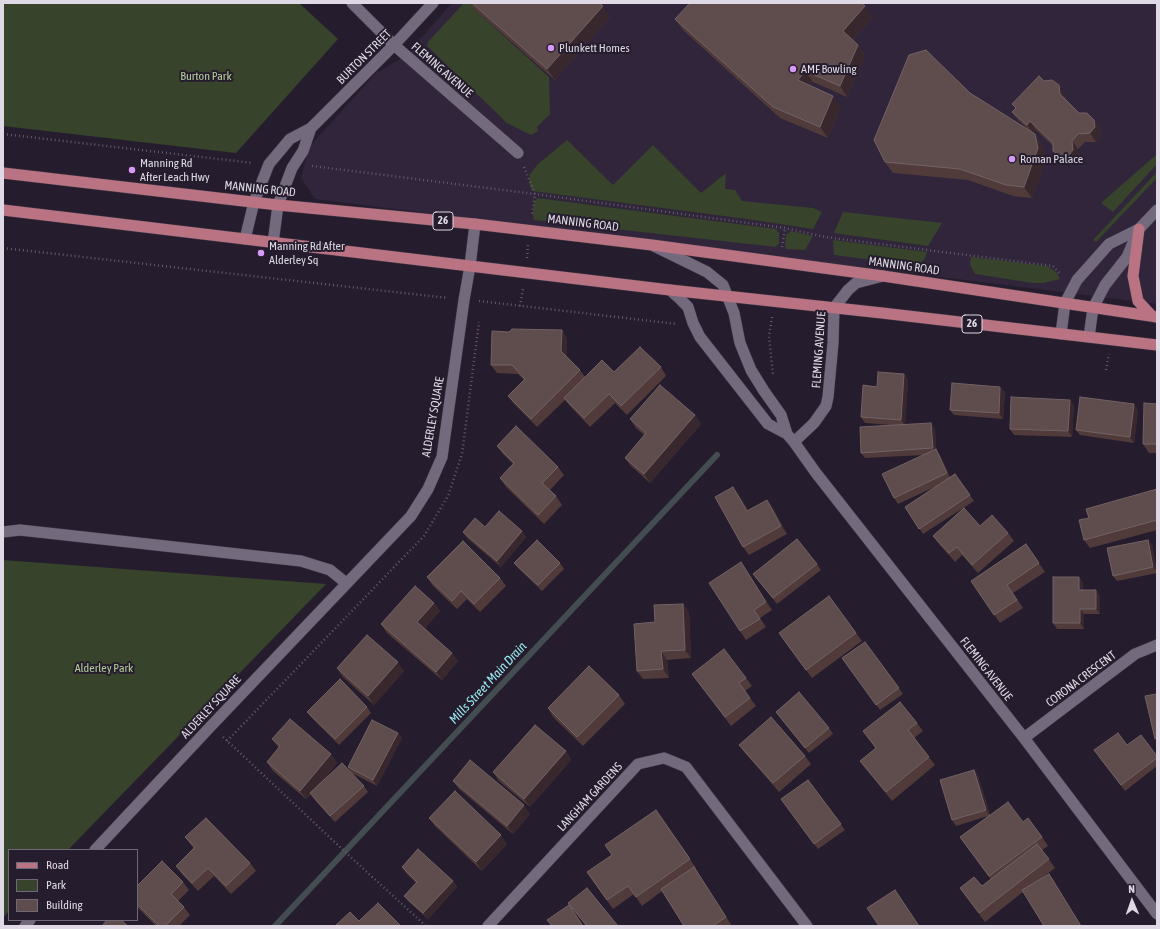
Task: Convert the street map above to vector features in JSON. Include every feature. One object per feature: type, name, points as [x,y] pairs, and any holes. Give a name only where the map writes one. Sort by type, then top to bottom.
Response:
[{"type":"main road","name":"MANNING ROAD","points":[[3,173],[278,205],[475,224],[652,245],[883,276],[1154,317]]},
{"type":"main road","name":"26","points":[[3,210],[728,297],[1157,345]]},
{"type":"main road","points":[[1139,229],[1133,276],[1138,301],[1154,317]]},
{"type":"street","name":"FLEMING AVENUE","points":[[352,3],[394,45],[518,153]]},
{"type":"street","name":"BURTON STREET","points":[[245,240],[254,202],[269,164],[290,139],[311,128],[394,45],[433,3]]},
{"type":"street","name":"BURTON STREET","points":[[273,243],[278,205],[292,168],[303,151],[311,128]]},
{"type":"street","points":[[1062,334],[1065,304],[1077,280],[1109,244],[1139,229],[1157,210]]},
{"type":"street","name":"ALDERLEY SQUARE","points":[[96,849],[411,516],[428,489],[442,457],[475,224]]},
{"type":"street","points":[[1089,337],[1093,308],[1106,285],[1127,257],[1139,229]]},
{"type":"street","name":"FLEMING AVENUE","points":[[652,245],[707,272],[723,285],[734,313],[740,343],[751,370],[764,391],[782,414],[790,438],[1024,738],[1157,914]]},
{"type":"street","name":"FLEMING AVENUE","points":[[790,438],[814,423],[826,406],[833,343],[834,308],[848,290],[856,283],[883,276]]},
{"type":"street","name":"FLEMING AVENUE","points":[[670,290],[688,308],[694,326],[700,337],[768,424],[790,438]]},
{"type":"street","points":[[3,532],[20,530],[300,561],[330,570],[346,584]]},
{"type":"street","name":"CORONA CRESCENT","points":[[1024,738],[1135,654],[1157,645]]},
{"type":"street","name":"LANGHAM GARDENS","points":[[488,926],[638,764],[664,758],[686,767],[807,926]]},
{"type":"path","points":[[518,153],[535,194],[520,306]]},
{"type":"path","points":[[535,194],[784,228],[825,236],[1053,266],[1062,275]]},
{"type":"path","points":[[3,248],[694,326]]},
{"type":"path","points":[[211,726],[426,926]]},
{"type":"shaded area","points":[[452,3],[1157,3],[1157,304],[315,199],[301,178],[309,147],[376,73],[405,56]]},
{"type":"green space","name":"Burton Park","points":[[3,3],[299,3],[338,39],[236,153],[3,126]]},
{"type":"green space","points":[[464,3],[479,3],[474,9],[549,77],[550,114],[537,127],[538,131],[531,135],[507,123],[427,46],[428,42]]},
{"type":"green space","points":[[567,140],[613,185],[653,145],[701,193],[726,173],[725,189],[735,190],[742,201],[813,208],[822,212],[813,229],[532,191],[529,183],[530,174],[538,164]]},
{"type":"green space","points":[[1157,154],[1157,164],[1113,212],[1101,203]]},
{"type":"green space","points":[[1157,172],[1157,178],[1096,242],[1093,240]]},
{"type":"green space","points":[[537,198],[776,229],[779,233],[779,243],[776,247],[534,220],[534,202]]},
{"type":"green space","points":[[843,212],[942,223],[928,246],[834,233]]},
{"type":"green space","points":[[791,231],[813,236],[805,250],[786,249],[786,235]]},
{"type":"green space","points":[[833,240],[927,252],[925,258],[919,266],[834,255]]},
{"type":"green space","points":[[971,257],[1047,266],[1056,272],[1060,279],[1044,283],[1033,283],[975,274],[970,265]]},
{"type":"green space","name":"Alderley Park","points":[[3,560],[326,584],[69,849],[8,849],[8,912],[3,918]]},
{"type":"building","name":"Plunkett Homes","points":[[472,3],[599,3],[603,6],[547,69]]},
{"type":"building","name":"AMF Bowling","points":[[690,3],[862,3],[865,6],[843,31],[858,45],[840,86],[805,71],[798,80],[833,96],[820,127],[773,107],[675,19]]},
{"type":"building","points":[[926,50],[970,93],[1035,134],[1038,148],[1024,187],[1006,185],[960,169],[885,162],[874,140],[909,55]]},
{"type":"building","points":[[1039,76],[1044,81],[1052,80],[1059,85],[1060,94],[1079,113],[1087,113],[1094,120],[1095,127],[1090,133],[1079,133],[1072,141],[1073,150],[1068,156],[1060,156],[1053,151],[1053,143],[1030,121],[1027,125],[1012,112],[1016,108],[1012,104]]},
{"type":"building","points":[[512,329],[562,330],[561,351],[580,370],[531,419],[508,396],[525,379],[512,365],[491,365],[492,331],[509,332]]},
{"type":"building","points":[[640,347],[661,367],[621,406],[609,394],[584,418],[564,398],[602,360],[614,372]]},
{"type":"building","points":[[878,372],[904,374],[901,420],[861,417],[863,385],[877,387]]},
{"type":"building","points":[[952,383],[1000,387],[999,413],[950,410]]},
{"type":"building","points":[[660,385],[695,415],[644,474],[625,458],[646,433],[630,419]]},
{"type":"building","points":[[1011,397],[1070,400],[1068,431],[1010,429]]},
{"type":"building","points":[[1080,397],[1134,404],[1130,437],[1076,430]]},
{"type":"building","points":[[1144,403],[1157,404],[1157,444],[1143,444]]},
{"type":"building","points":[[931,423],[933,448],[861,453],[860,427]]},
{"type":"building","points":[[516,426],[558,467],[542,483],[556,496],[538,515],[500,478],[514,463],[497,446]]},
{"type":"building","points":[[936,449],[947,473],[894,498],[882,474]]},
{"type":"building","points":[[955,474],[970,495],[919,529],[905,507]]},
{"type":"building","points":[[733,487],[747,511],[767,500],[781,526],[743,547],[715,497]]},
{"type":"building","points":[[1157,489],[1157,520],[1084,540],[1079,520],[1089,518],[1086,509]]},
{"type":"building","points":[[964,508],[980,526],[992,515],[1008,533],[972,565],[957,547],[949,553],[933,536]]},
{"type":"building","points":[[499,511],[522,531],[497,561],[463,532],[475,518],[485,527]]},
{"type":"building","points":[[797,539],[817,564],[773,598],[753,574]]},
{"type":"building","points":[[537,540],[560,563],[538,585],[514,563]]},
{"type":"building","points":[[1148,540],[1153,567],[1113,576],[1107,548]]},
{"type":"building","points":[[463,541],[500,578],[474,604],[461,591],[452,601],[427,577]]},
{"type":"building","points":[[1026,544],[1039,563],[1007,585],[1017,600],[994,615],[971,581]]},
{"type":"building","points":[[741,562],[766,602],[754,610],[760,619],[740,631],[709,583]]},
{"type":"building","points":[[1053,577],[1079,577],[1079,590],[1096,590],[1096,609],[1080,609],[1080,623],[1053,623]]},
{"type":"building","points":[[415,586],[434,603],[417,622],[452,653],[436,672],[381,624]]},
{"type":"building","points":[[829,596],[856,633],[806,670],[779,633]]},
{"type":"building","points":[[683,604],[685,650],[661,651],[663,669],[637,671],[634,624],[655,622],[654,605]]},
{"type":"building","points":[[367,635],[398,662],[368,696],[337,668]]},
{"type":"building","points":[[865,642],[899,688],[876,705],[842,658]]},
{"type":"building","points":[[724,649],[746,678],[739,683],[750,698],[725,717],[692,674]]},
{"type":"building","points":[[589,666],[619,695],[577,737],[548,708]]},
{"type":"building","points":[[340,679],[367,707],[335,739],[307,712]]},
{"type":"building","points":[[799,692],[829,728],[805,748],[776,712]]},
{"type":"building","points":[[1157,694],[1157,738],[1155,739],[1145,696]]},
{"type":"building","points":[[900,702],[917,723],[908,730],[929,757],[886,792],[860,761],[876,748],[863,731]]},
{"type":"building","points":[[771,717],[805,756],[773,783],[739,745]]},
{"type":"building","points":[[290,719],[331,754],[300,791],[267,762],[280,746],[272,739]]},
{"type":"building","points":[[372,720],[398,733],[373,780],[348,767]]},
{"type":"building","points":[[535,725],[566,751],[524,799],[493,772]]},
{"type":"building","points":[[1118,733],[1127,745],[1141,735],[1157,756],[1157,758],[1121,785],[1094,750]]},
{"type":"building","points":[[470,760],[524,805],[507,826],[453,781]]},
{"type":"building","points":[[342,763],[364,786],[330,816],[310,793]]},
{"type":"building","points":[[974,770],[986,810],[952,820],[940,780]]},
{"type":"building","points":[[808,780],[841,824],[814,844],[781,799]]},
{"type":"building","points":[[455,791],[501,835],[476,862],[429,818]]},
{"type":"building","points":[[1008,802],[1023,822],[1028,818],[1042,837],[989,876],[960,837]]},
{"type":"building","points":[[656,810],[690,859],[636,897],[628,886],[607,900],[587,872],[612,855],[605,845]]},
{"type":"building","points":[[206,818],[250,863],[226,886],[208,868],[192,883],[176,866],[195,847],[185,837]]},
{"type":"building","points":[[1037,844],[1049,859],[979,913],[960,888],[974,877],[982,886]]},
{"type":"building","points":[[418,849],[453,881],[423,913],[404,896],[417,882],[402,867]]},
{"type":"building","points":[[162,861],[183,882],[171,894],[184,907],[165,926],[159,926],[138,905],[138,885]]},
{"type":"building","points":[[694,867],[726,917],[713,926],[684,926],[661,889]]},
{"type":"building","points":[[1049,874],[1081,926],[1044,926],[1022,890]]},
{"type":"building","points":[[587,888],[618,926],[587,926],[568,903]]},
{"type":"building","points":[[895,890],[919,926],[879,926],[867,908]]},
{"type":"building","points":[[378,903],[401,926],[335,926],[350,912],[359,921]]},
{"type":"building","points":[[569,905],[583,926],[552,926],[547,920]]},
{"type":"building","points":[[106,921],[122,921],[128,926],[102,926]]},
{"type":"waterway","name":"Mills Street Main Drain","points":[[275,926],[717,455]]},
{"type":"place","name":"Plunkett Homes","points":[[551,48]]},
{"type":"place","name":"AMF Bowling","points":[[793,69]]},
{"type":"place","name":"Roman Palace","points":[[1012,159]]},
{"type":"place","name":"Manning Rd After Leach Hwy","points":[[132,170]]},
{"type":"place","name":"Manning Rd After Alderley Sq","points":[[261,253]]}]
